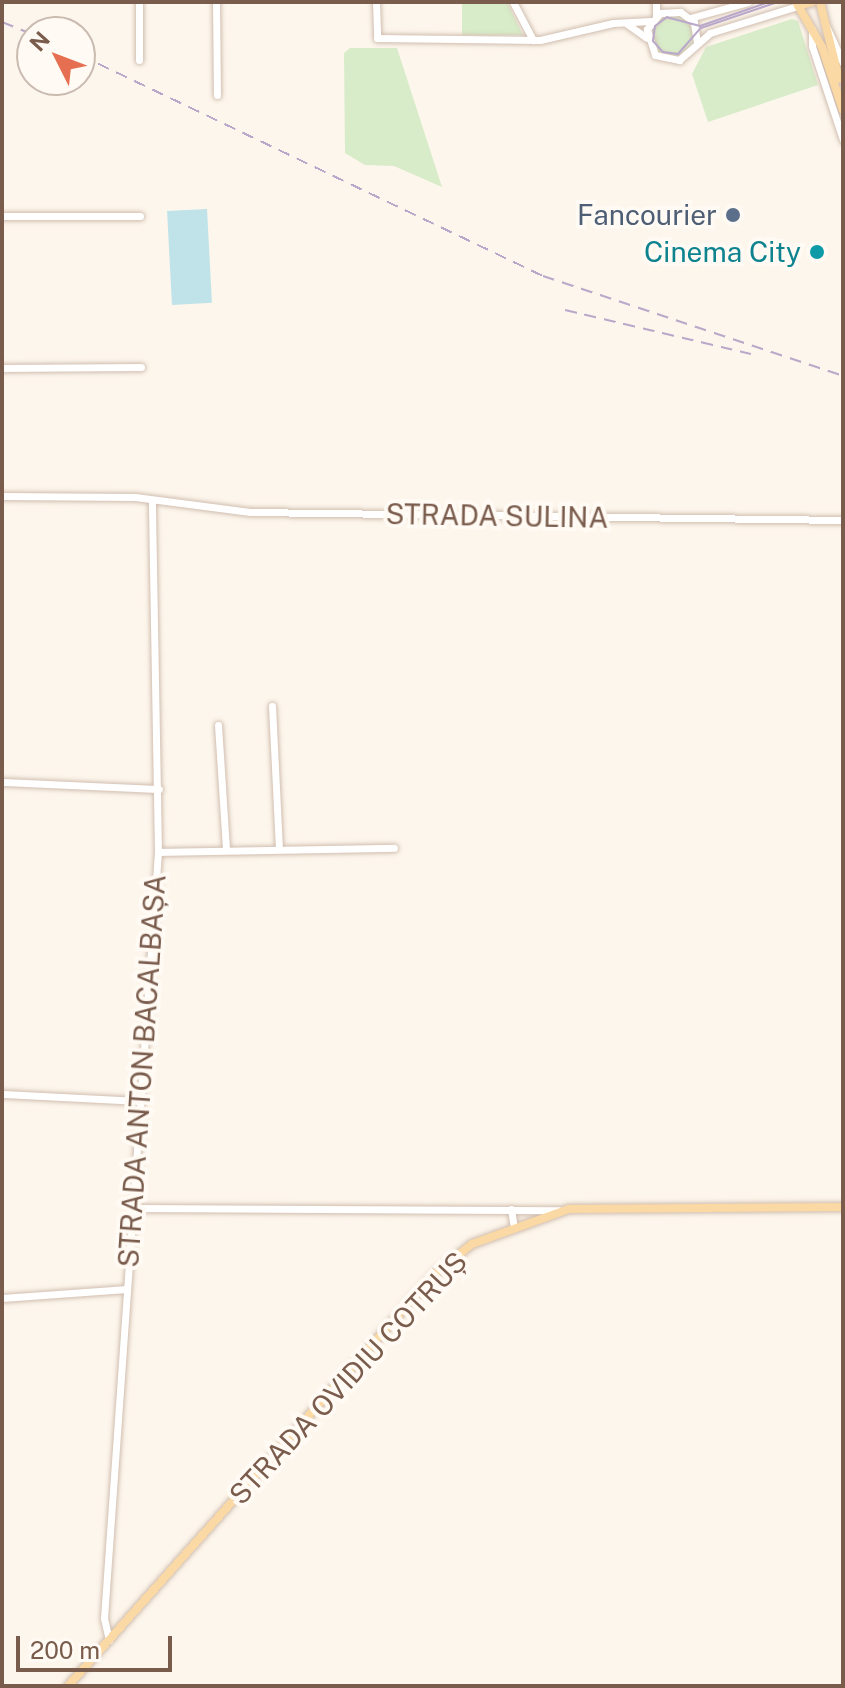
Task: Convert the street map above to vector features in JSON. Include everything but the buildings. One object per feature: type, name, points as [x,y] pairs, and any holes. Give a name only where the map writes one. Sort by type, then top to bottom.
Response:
[{"type":"main road","points":[[812,2],[797,4],[812,29],[843,110]]},
{"type":"main road","points":[[820,2],[823,24],[843,92]]},
{"type":"main road","name":"STRADA OVIDIU COTRUȘ","points":[[68,1686],[436,1273],[472,1244],[559,1210],[843,1207]]},
{"type":"street","points":[[139,2],[139,60]]},
{"type":"street","points":[[216,2],[217,95]]},
{"type":"street","points":[[376,2],[377,38],[533,40],[654,18],[668,11]]},
{"type":"street","points":[[513,2],[533,40]]},
{"type":"street","points":[[647,38],[659,2],[668,11],[690,18],[748,2]]},
{"type":"street","points":[[625,23],[647,38],[652,52],[667,61],[684,58],[697,42],[738,23],[797,4]]},
{"type":"street","points":[[690,18],[697,42]]},
{"type":"street","points":[[823,24],[843,63]]},
{"type":"street","points":[[812,29],[812,46],[843,140]]},
{"type":"street","points":[[2,216],[140,216]]},
{"type":"street","points":[[2,368],[141,367]]},
{"type":"street","name":"STRADA SULINA","points":[[2,496],[152,500],[250,512],[843,520]]},
{"type":"street","name":"STRADA ANTON BACALBAȘA","points":[[109,1640],[104,1618],[158,852],[152,500]]},
{"type":"street","points":[[272,706],[279,848]]},
{"type":"street","points":[[218,725],[226,850]]},
{"type":"street","points":[[2,782],[159,789]]},
{"type":"street","points":[[158,852],[394,848]]},
{"type":"street","points":[[2,1094],[141,1101]]},
{"type":"street","points":[[133,1208],[559,1210]]},
{"type":"street","points":[[511,1209],[514,1227]]},
{"type":"street","points":[[2,1298],[127,1289]]},
{"type":"green space","points":[[462,2],[507,2],[523,35],[462,35]]},
{"type":"green space","points":[[672,15],[687,21],[693,36],[687,51],[672,57],[657,51],[651,36],[657,21]]},
{"type":"green space","points":[[792,19],[798,21],[818,85],[708,122],[692,74],[706,47]]},
{"type":"green space","points":[[350,48],[397,48],[442,187],[394,166],[365,165],[345,153],[344,53]]},
{"type":"water","points":[[207,209],[212,303],[172,305],[167,211]]},
{"type":"tram line","points":[[769,2],[700,26],[667,17],[655,26],[653,41],[663,52],[678,54],[701,28],[778,2]]},
{"type":"railway","points":[[2,22],[16,28]]},
{"type":"railway","points":[[96,63],[543,276],[843,376]]},
{"type":"railway","points":[[565,310],[751,354]]},
{"type":"place","name":"Fancourier","points":[[733,215]]},
{"type":"place","name":"Cinema City","points":[[817,252]]}]
